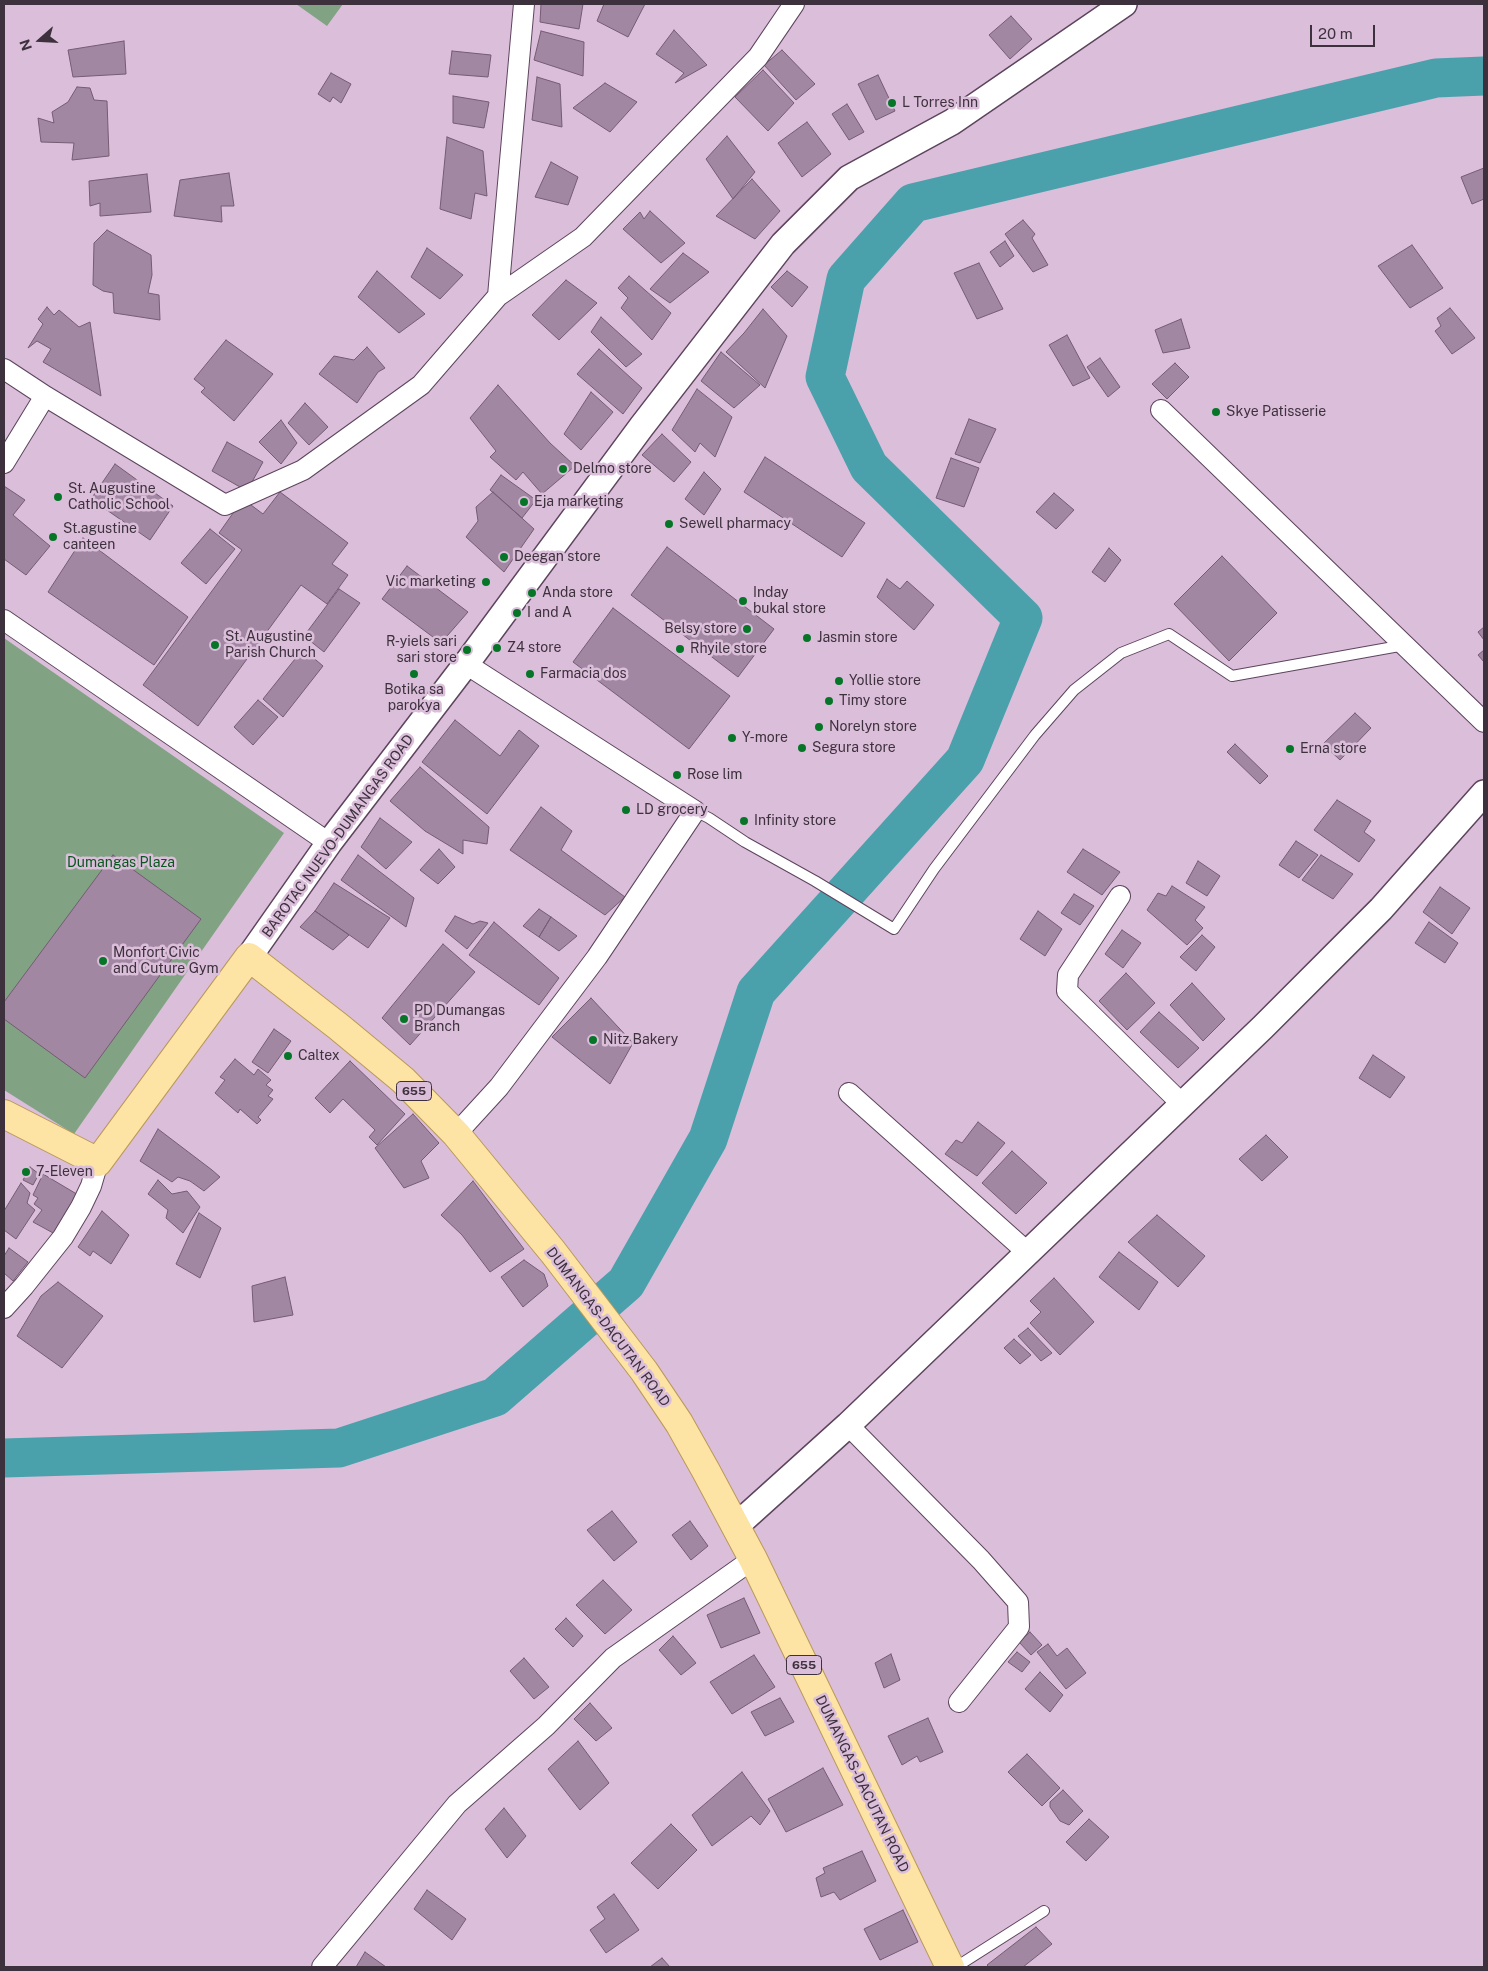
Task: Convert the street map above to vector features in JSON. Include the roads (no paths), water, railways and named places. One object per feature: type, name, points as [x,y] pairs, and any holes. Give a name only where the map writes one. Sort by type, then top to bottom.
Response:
[{"type":"main road","name":"DUMANGAS-DACUTAN ROAD","points":[[249,957],[403,1080],[456,1134],[553,1252],[644,1371],[678,1423],[753,1559],[950,1967]]},
{"type":"main road","name":"BAROTAC NUEVO-DUMANGAS ROAD","points":[[98,1162],[249,957]]},
{"type":"main road","points":[[4,1114],[98,1162]]},
{"type":"street","points":[[498,296],[524,4]]},
{"type":"street","points":[[4,369],[45,396],[225,504],[303,470],[421,385],[498,296],[583,237],[758,57],[794,4]]},
{"type":"street","name":"BAROTAC NUEVO-DUMANGAS ROAD","points":[[249,957],[329,843],[466,664],[642,426],[783,244],[849,178],[952,122],[1124,4]]},
{"type":"street","points":[[4,463],[45,396]]},
{"type":"street","points":[[1161,410],[1484,722]]},
{"type":"street","points":[[4,620],[329,843]]},
{"type":"street","points":[[456,1134],[498,1087],[597,957],[696,811],[466,664]]},
{"type":"street","points":[[736,1526],[848,1424],[1263,1027],[1381,908],[1484,793]]},
{"type":"street","points":[[1120,896],[1068,975],[1067,991],[1182,1104]]},
{"type":"street","points":[[849,1093],[1027,1252]]},
{"type":"street","points":[[4,1308],[63,1237],[91,1186],[98,1162]]},
{"type":"street","points":[[848,1424],[981,1560],[1018,1602],[1019,1627],[959,1702]]},
{"type":"street","points":[[322,1967],[457,1804],[546,1726],[613,1658],[753,1559]]},
{"type":"lane","points":[[696,811],[745,842],[815,881],[894,929],[934,869],[1035,734],[1074,690],[1121,653],[1169,634],[1232,676],[1405,645]]},
{"type":"lane","points":[[956,1967],[1044,1911]]},
{"type":"waterway","points":[[4,1458],[339,1448],[495,1397],[626,1283],[708,1139],[756,992],[965,760],[1023,618],[869,467],[825,377],[846,279],[913,203],[1436,78],[1484,76]]},
{"type":"place","name":"L Torres Inn","points":[[892,103]]},
{"type":"place","name":"Skye Patisserie","points":[[1216,412]]},
{"type":"place","name":"Delmo store","points":[[563,469]]},
{"type":"place","name":"St. Augustine Catholic School","points":[[58,497]]},
{"type":"place","name":"Eja marketing","points":[[524,502]]},
{"type":"place","name":"Sewell pharmacy","points":[[669,524]]},
{"type":"place","name":"St.agustine canteen","points":[[53,537]]},
{"type":"place","name":"Deegan store","points":[[504,557]]},
{"type":"place","name":"Vic marketing","points":[[486,582]]},
{"type":"place","name":"Anda store","points":[[532,593]]},
{"type":"place","name":"Inday bukal store","points":[[743,601]]},
{"type":"place","name":"I and A","points":[[517,613]]},
{"type":"place","name":"Belsy store","points":[[747,629]]},
{"type":"place","name":"Jasmin store","points":[[807,638]]},
{"type":"place","name":"St. Augustine Parish Church","points":[[215,645]]},
{"type":"place","name":"Z4 store","points":[[497,648]]},
{"type":"place","name":"Rhyile store","points":[[680,649]]},
{"type":"place","name":"R-yiels sari sari store","points":[[467,650]]},
{"type":"place","name":"Botika sa parokya","points":[[414,674]]},
{"type":"place","name":"Farmacia dos","points":[[530,674]]},
{"type":"place","name":"Yollie store","points":[[839,681]]},
{"type":"place","name":"Timy store","points":[[829,701]]},
{"type":"place","name":"Norelyn store","points":[[819,727]]},
{"type":"place","name":"Y-more","points":[[732,738]]},
{"type":"place","name":"Segura store","points":[[802,748]]},
{"type":"place","name":"Erna store","points":[[1290,749]]},
{"type":"place","name":"Rose lim","points":[[677,775]]},
{"type":"place","name":"LD grocery","points":[[626,810]]},
{"type":"place","name":"Infinity store","points":[[744,821]]},
{"type":"place","name":"Monfort Civic and Cuture Gym","points":[[103,961]]},
{"type":"place","name":"PD Dumangas Branch","points":[[404,1019]]},
{"type":"place","name":"Nitz Bakery","points":[[593,1040]]},
{"type":"place","name":"Caltex","points":[[288,1056]]},
{"type":"place","name":"7-Eleven","points":[[26,1172]]},
{"type":"park label","name":"Dumangas Plaza","points":[[121,863]]}]
